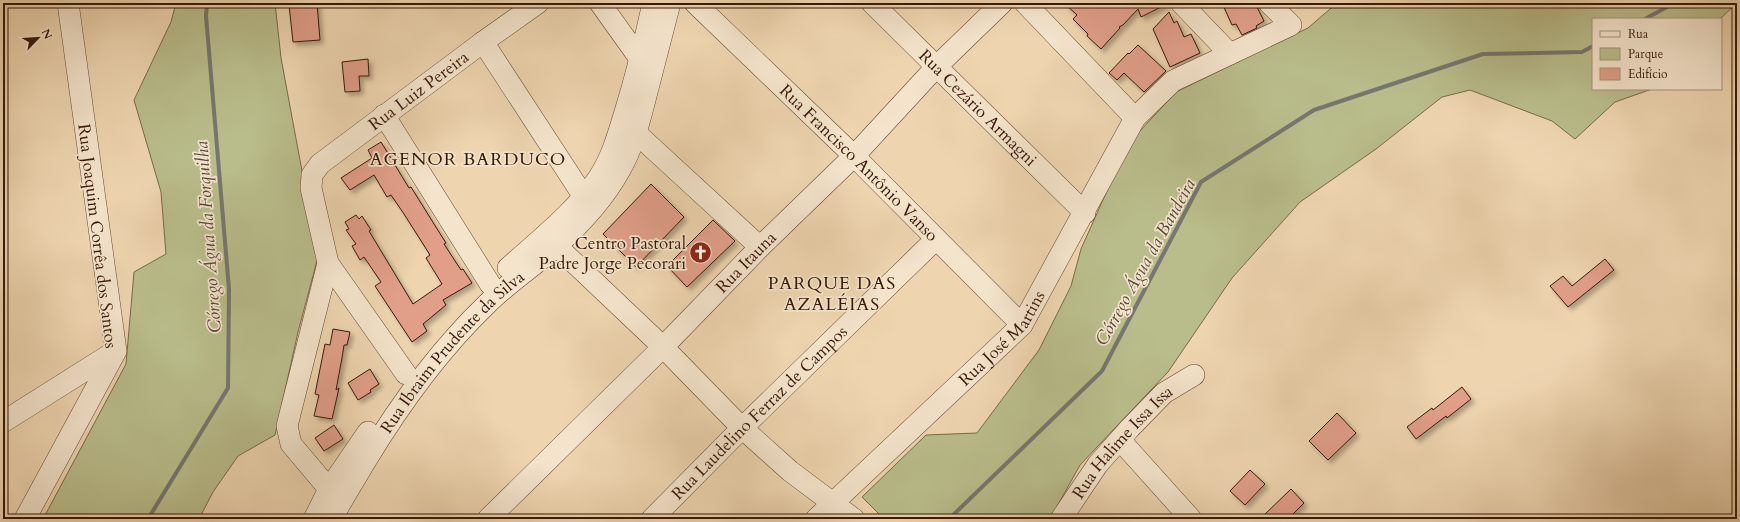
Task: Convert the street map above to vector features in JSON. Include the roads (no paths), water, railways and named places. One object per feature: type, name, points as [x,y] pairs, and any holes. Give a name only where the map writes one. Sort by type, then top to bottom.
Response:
[{"type":"street","name":"Rua Joaquim Corrêa dos Santos","points":[[26,519],[116,351],[68,3]]},
{"type":"street","name":"Rua Luiz Pereira","points":[[328,263],[311,188],[312,175],[320,164],[384,115],[538,3]]},
{"type":"street","points":[[600,3],[646,67]]},
{"type":"street","name":"Rua Ibraim Prudente da Silva","points":[[314,519],[329,489],[406,374],[450,324],[490,284],[550,241],[580,223],[608,189],[621,168],[636,133],[646,67],[653,3]]},
{"type":"street","name":"Rua Ibraim Prudente da Silva","points":[[332,519],[341,500],[391,419],[419,380],[451,341],[550,241],[598,178],[613,150],[670,3]]},
{"type":"street","name":"Rua Francisco Antônio Vanso","points":[[695,3],[854,156],[1022,325]]},
{"type":"street","name":"Rua Cezário Armagni","points":[[872,3],[1085,213]]},
{"type":"street","name":"Rua Itauna","points":[[488,519],[664,346],[760,247],[854,156],[937,66],[1002,3]]},
{"type":"street","points":[[1025,3],[1135,118]]},
{"type":"street","points":[[1180,3],[1230,54]]},
{"type":"street","name":"Rua José Martins","points":[[816,519],[1022,325],[1085,213],[1135,118],[1173,81],[1291,25],[1269,3]]},
{"type":"street","points":[[483,42],[584,197]]},
{"type":"street","points":[[384,115],[490,284]]},
{"type":"street","points":[[636,133],[760,247]]},
{"type":"street","name":"Rua Laudelino Ferraz de Campos","points":[[652,519],[742,428],[936,239]]},
{"type":"street","points":[[550,241],[664,346],[742,428],[790,471],[854,519]]},
{"type":"street","points":[[328,263],[406,374]]},
{"type":"street","points":[[328,263],[287,426],[291,444],[329,489]]},
{"type":"street","points":[[3,422],[116,351]]},
{"type":"street","name":"Rua Halime Issa Issa","points":[[1061,519],[1098,464],[1120,440],[1164,393],[1194,374]]},
{"type":"street","points":[[1120,440],[1191,519]]},
{"type":"street","points":[[850,487],[864,519]]},
{"type":"waterway","name":"Córrego Água da Forquilha","points":[[148,519],[228,388],[229,289],[206,16],[207,3]]},
{"type":"waterway","name":"Córrego Água da Bandeira","points":[[1647,18],[1674,3]]},
{"type":"waterway","name":"Córrego Água da Bandeira","points":[[949,519],[1102,371],[1201,182],[1314,110],[1483,54],[1582,52],[1592,47]]},
{"type":"place","name":"Centro Pastoral Padre Jorge Pecorari","points":[[701,253]]},
{"type":"district","name":"AGENOR BARDUCO","points":[[468,159]]},
{"type":"district","name":"PARQUE DAS AZALÉIAS","points":[[832,293]]}]
